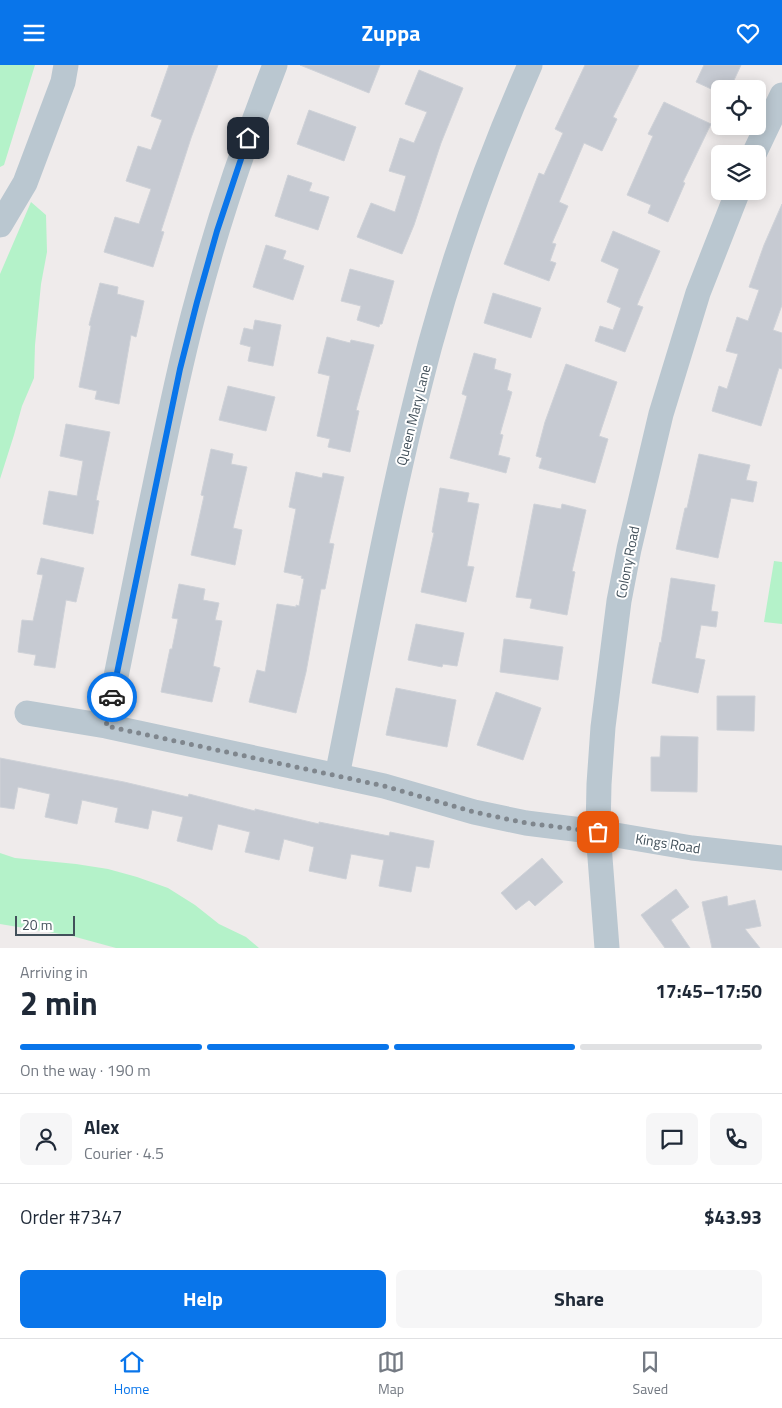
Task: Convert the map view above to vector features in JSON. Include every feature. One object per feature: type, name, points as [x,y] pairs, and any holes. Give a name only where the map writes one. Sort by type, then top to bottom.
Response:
[{"type":"street","points":[[0,225],[25,183],[62,82],[66,65]]},
{"type":"street","points":[[106,726],[121,647],[194,311],[217,231],[254,120],[275,65]]},
{"type":"street","name":"Queen Mary Lane","points":[[337,776],[396,486],[430,345],[466,228],[512,106],[530,65]]},
{"type":"street","points":[[758,145],[782,95]]},
{"type":"street","name":"Colony Road","points":[[607,948],[598,832],[599,785],[603,727],[619,601],[629,549],[661,414],[698,293],[734,200]]},
{"type":"street","name":"Kings Road","points":[[27,713],[106,726],[384,786],[474,812],[526,823],[598,832],[692,848],[782,858]]},
{"type":"green space","points":[[0,65],[35,65],[4,165],[0,167]]},
{"type":"green space","points":[[31,202],[46,215],[47,252],[41,284],[34,378],[22,406],[0,479],[0,274]]},
{"type":"green space","points":[[774,561],[782,562],[782,624],[764,622]]},
{"type":"green space","points":[[0,853],[15,858],[108,869],[168,888],[195,905],[219,924],[246,937],[259,948],[116,948],[72,936],[0,924]]},
{"type":"building","points":[[169,65],[218,65],[191,138],[161,231],[164,232],[153,267],[104,252],[115,217],[139,224],[151,189],[126,181],[138,146],[151,150],[162,120],[151,116]]},
{"type":"building","points":[[300,65],[380,65],[369,93]]},
{"type":"building","points":[[585,65],[639,65],[613,117],[617,119],[602,151],[584,143],[559,202],[568,206],[552,243],[556,244],[550,261],[556,263],[549,281],[504,264],[539,173],[544,175],[563,133],[555,129]]},
{"type":"building","points":[[704,65],[741,65],[734,80],[711,80],[711,89],[696,82]]},
{"type":"building","points":[[419,70],[463,88],[441,143],[414,225],[402,254],[357,237],[371,203],[395,212],[406,176],[389,171],[400,138],[414,143],[427,112],[405,104]]},
{"type":"building","points":[[664,102],[711,124],[683,182],[685,183],[668,222],[648,213],[651,205],[627,195],[653,136],[648,134]]},
{"type":"building","points":[[309,110],[356,127],[344,161],[297,144]]},
{"type":"building","points":[[288,175],[312,183],[309,191],[329,197],[318,230],[275,216]]},
{"type":"building","points":[[782,204],[782,305],[773,330],[782,333],[782,369],[779,368],[761,426],[712,411],[719,386],[727,389],[738,354],[726,351],[737,317],[748,321],[759,290],[749,287],[764,245]]},
{"type":"building","points":[[613,231],[660,251],[637,305],[643,307],[625,352],[595,341],[600,326],[613,330],[621,308],[607,302],[619,269],[601,261]]},
{"type":"building","points":[[266,245],[286,251],[283,259],[304,266],[293,300],[253,287]]},
{"type":"building","points":[[350,269],[394,281],[382,324],[379,327],[357,320],[361,306],[341,301]]},
{"type":"building","points":[[100,283],[118,287],[117,294],[144,301],[136,337],[131,335],[119,404],[95,399],[97,391],[79,387],[91,326],[89,325]]},
{"type":"building","points":[[493,293],[541,308],[531,338],[484,323]]},
{"type":"building","points":[[255,320],[281,325],[273,366],[248,361],[251,347],[240,344],[244,328],[253,330]]},
{"type":"building","points":[[327,337],[350,343],[351,340],[374,345],[356,410],[359,411],[350,452],[328,447],[330,439],[317,436],[330,376],[318,373]]},
{"type":"building","points":[[474,353],[496,359],[494,369],[511,374],[507,390],[512,392],[500,434],[503,435],[498,455],[510,458],[506,473],[450,458],[467,396],[462,394]]},
{"type":"building","points":[[566,364],[617,382],[599,436],[608,439],[595,483],[539,468],[542,458],[536,456],[545,422]]},
{"type":"building","points":[[228,386],[275,397],[266,431],[219,420]]},
{"type":"building","points":[[66,424],[110,432],[96,500],[99,501],[93,534],[43,524],[49,491],[77,496],[83,461],[60,456]]},
{"type":"building","points":[[211,449],[233,454],[231,464],[247,467],[233,528],[242,530],[235,565],[191,555],[204,496],[201,495]]},
{"type":"building","points":[[699,454],[750,465],[746,480],[757,482],[753,502],[731,498],[718,558],[676,549]]},
{"type":"building","points":[[296,472],[322,478],[323,473],[344,477],[329,543],[334,544],[325,589],[321,589],[306,672],[296,713],[249,702],[257,670],[265,672],[277,604],[299,606],[304,579],[301,578],[302,576],[284,572],[296,509],[289,507]]},
{"type":"building","points":[[440,488],[469,493],[467,502],[479,504],[467,566],[474,567],[466,602],[421,592],[434,533],[432,532]]},
{"type":"building","points":[[534,504],[561,509],[562,504],[586,510],[572,571],[575,572],[567,615],[530,608],[532,599],[516,597]]},
{"type":"building","points":[[41,558],[84,568],[76,602],[66,600],[55,668],[34,665],[36,655],[18,652],[22,620],[33,621],[43,575],[37,574]]},
{"type":"building","points":[[671,578],[715,585],[711,611],[718,612],[716,627],[701,625],[695,658],[705,660],[698,693],[652,683],[661,643]]},
{"type":"building","points":[[179,584],[205,589],[203,600],[219,603],[215,620],[222,621],[213,666],[220,668],[212,702],[161,692],[178,619],[172,618]]},
{"type":"building","points":[[416,624],[464,633],[457,666],[443,664],[442,667],[408,660]]},
{"type":"building","points":[[504,639],[563,647],[558,680],[500,672]]},
{"type":"building","points":[[396,688],[456,700],[447,747],[386,735]]},
{"type":"building","points":[[496,692],[541,708],[523,760],[477,745]]},
{"type":"building","points":[[717,696],[755,696],[754,731],[717,730]]},
{"type":"building","points":[[661,736],[698,737],[697,792],[651,791],[651,757],[660,757]]},
{"type":"building","points":[[0,758],[124,782],[188,797],[189,794],[255,811],[255,809],[319,824],[319,822],[389,836],[390,832],[434,841],[429,868],[416,866],[411,892],[379,886],[384,860],[351,854],[346,879],[309,871],[314,847],[284,839],[279,860],[245,852],[250,832],[218,824],[212,850],[177,841],[183,817],[152,810],[148,829],[115,822],[118,808],[82,800],[77,824],[45,817],[50,794],[18,787],[14,809],[0,807]]},
{"type":"building","points":[[542,858],[563,882],[535,906],[529,900],[516,910],[501,893]]},
{"type":"building","points":[[676,889],[689,907],[671,920],[690,948],[665,948],[641,915]]},
{"type":"building","points":[[727,896],[728,906],[755,900],[761,926],[745,929],[760,948],[712,948],[702,902]]},
{"type":"way so far","points":[[112,697],[106,726],[384,786],[474,812],[526,823],[598,832]]},
{"type":"route","points":[[112,697],[180,369],[217,231],[248,138]]}]
